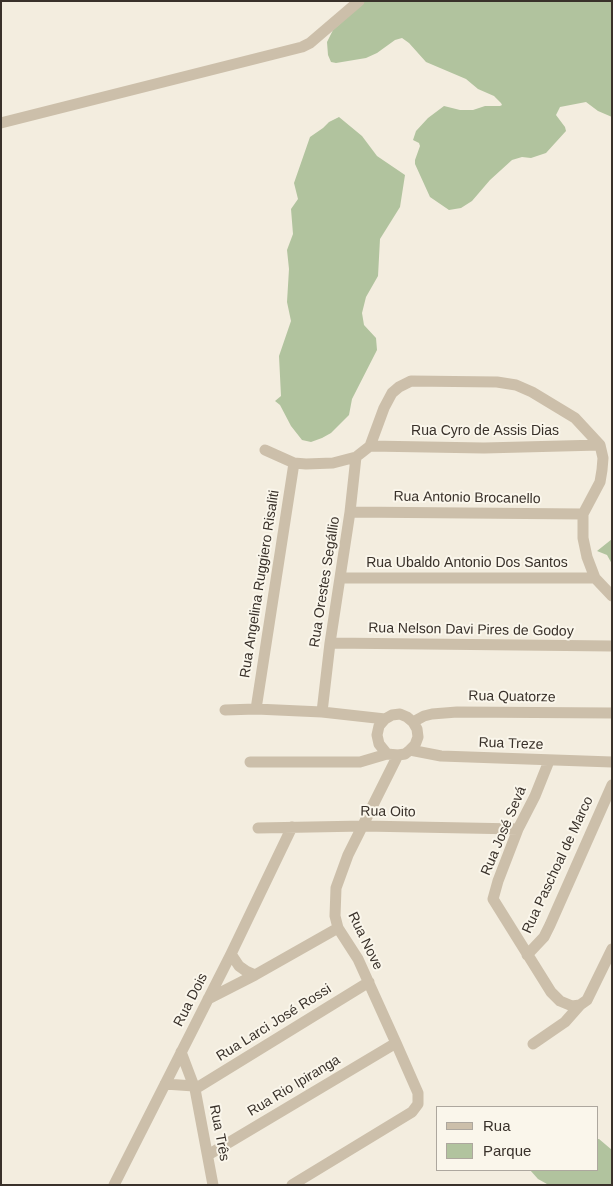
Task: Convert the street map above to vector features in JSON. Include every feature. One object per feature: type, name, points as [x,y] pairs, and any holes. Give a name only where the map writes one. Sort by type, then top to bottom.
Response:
[{"type":"street","points":[[1,124],[302,47],[310,43],[360,1]]},
{"type":"street","points":[[265,450],[294,463],[333,463],[356,457],[370,446],[384,408],[392,393],[399,387],[412,382],[424,381],[497,382],[516,385],[532,392],[575,418],[600,445],[603,458],[600,482],[583,514],[583,538],[587,557],[595,578],[612,596]]},
{"type":"street","name":"Rua Cyro de Assis Dias","points":[[370,446],[484,448],[600,445]]},
{"type":"street","name":"Rua Orestes Segállio","points":[[322,712],[356,457]]},
{"type":"street","name":"Rua Angelina Ruggiero Risaliti","points":[[256,709],[294,463]]},
{"type":"street","name":"Rua Antonio Brocanello","points":[[350,512],[583,514]]},
{"type":"street","name":"Rua Ubaldo Antonio Dos Santos","points":[[340,578],[595,578]]},
{"type":"street","name":"Rua Nelson Davi Pires de Godoy","points":[[330,643],[612,646]]},
{"type":"street","points":[[225,710],[256,709],[322,712],[385,719]]},
{"type":"street","name":"Rua Quatorze","points":[[413,722],[432,714],[457,712],[612,713]]},
{"type":"street","points":[[250,762],[360,762],[410,750],[418,737],[417,729],[413,722],[400,714],[392,715],[385,719],[379,726],[377,735],[379,744],[393,754]]},
{"type":"street","name":"Rua Treze","points":[[410,750],[441,756],[612,762]]},
{"type":"street","name":"Rua Nove","points":[[292,1185],[412,1112],[418,1104],[418,1093],[396,1043],[358,959],[338,928],[335,916],[336,888],[348,855],[364,826],[393,754]]},
{"type":"street","name":"Rua José Sevá","points":[[549,761],[535,796],[518,829],[493,899],[551,992],[560,1001],[576,1006]]},
{"type":"street","name":"Rua Paschoal de Marco","points":[[527,955],[536,947],[547,931],[612,785]]},
{"type":"street","name":"Rua Oito","points":[[258,828],[364,826],[518,829]]},
{"type":"street","name":"Rua Dois","points":[[114,1185],[231,954],[292,827]]},
{"type":"street","points":[[208,999],[338,928]]},
{"type":"street","points":[[533,1044],[565,1022],[576,1006],[587,1000],[612,949]]},
{"type":"street","points":[[231,954],[238,966],[255,975]]},
{"type":"street","name":"Rua Larci José Rossi","points":[[195,1088],[369,982]]},
{"type":"street","name":"Rua Rio Ipiranga","points":[[208,1155],[396,1043]]},
{"type":"street","name":"Rua Três","points":[[181,1052],[195,1088],[213,1185]]},
{"type":"street","points":[[165,1084],[195,1088]]},
{"type":"green space","points":[[365,1],[612,1],[612,117],[598,111],[586,102],[560,107],[556,115],[566,131],[546,153],[531,158],[522,157],[512,160],[490,180],[472,201],[461,208],[449,210],[430,197],[415,164],[420,146],[419,143],[413,140],[416,131],[428,118],[444,106],[460,110],[473,110],[485,106],[502,105],[494,96],[478,89],[466,79],[426,62],[402,38],[395,40],[377,53],[366,58],[336,63],[331,62],[328,55],[327,42],[333,30]]},
{"type":"green space","points":[[339,117],[362,136],[377,156],[405,175],[400,207],[380,239],[378,276],[366,297],[362,313],[364,325],[376,338],[377,350],[352,399],[349,415],[331,433],[311,442],[302,440],[291,426],[280,405],[275,401],[281,396],[279,356],[291,321],[287,302],[289,269],[287,250],[293,234],[291,209],[298,199],[294,183],[310,137],[329,122]]},
{"type":"green space","points":[[612,539],[612,564],[607,555],[597,551]]},
{"type":"green space","points":[[598,1139],[612,1150],[612,1185],[547,1184],[538,1179],[531,1171],[598,1171]]}]
